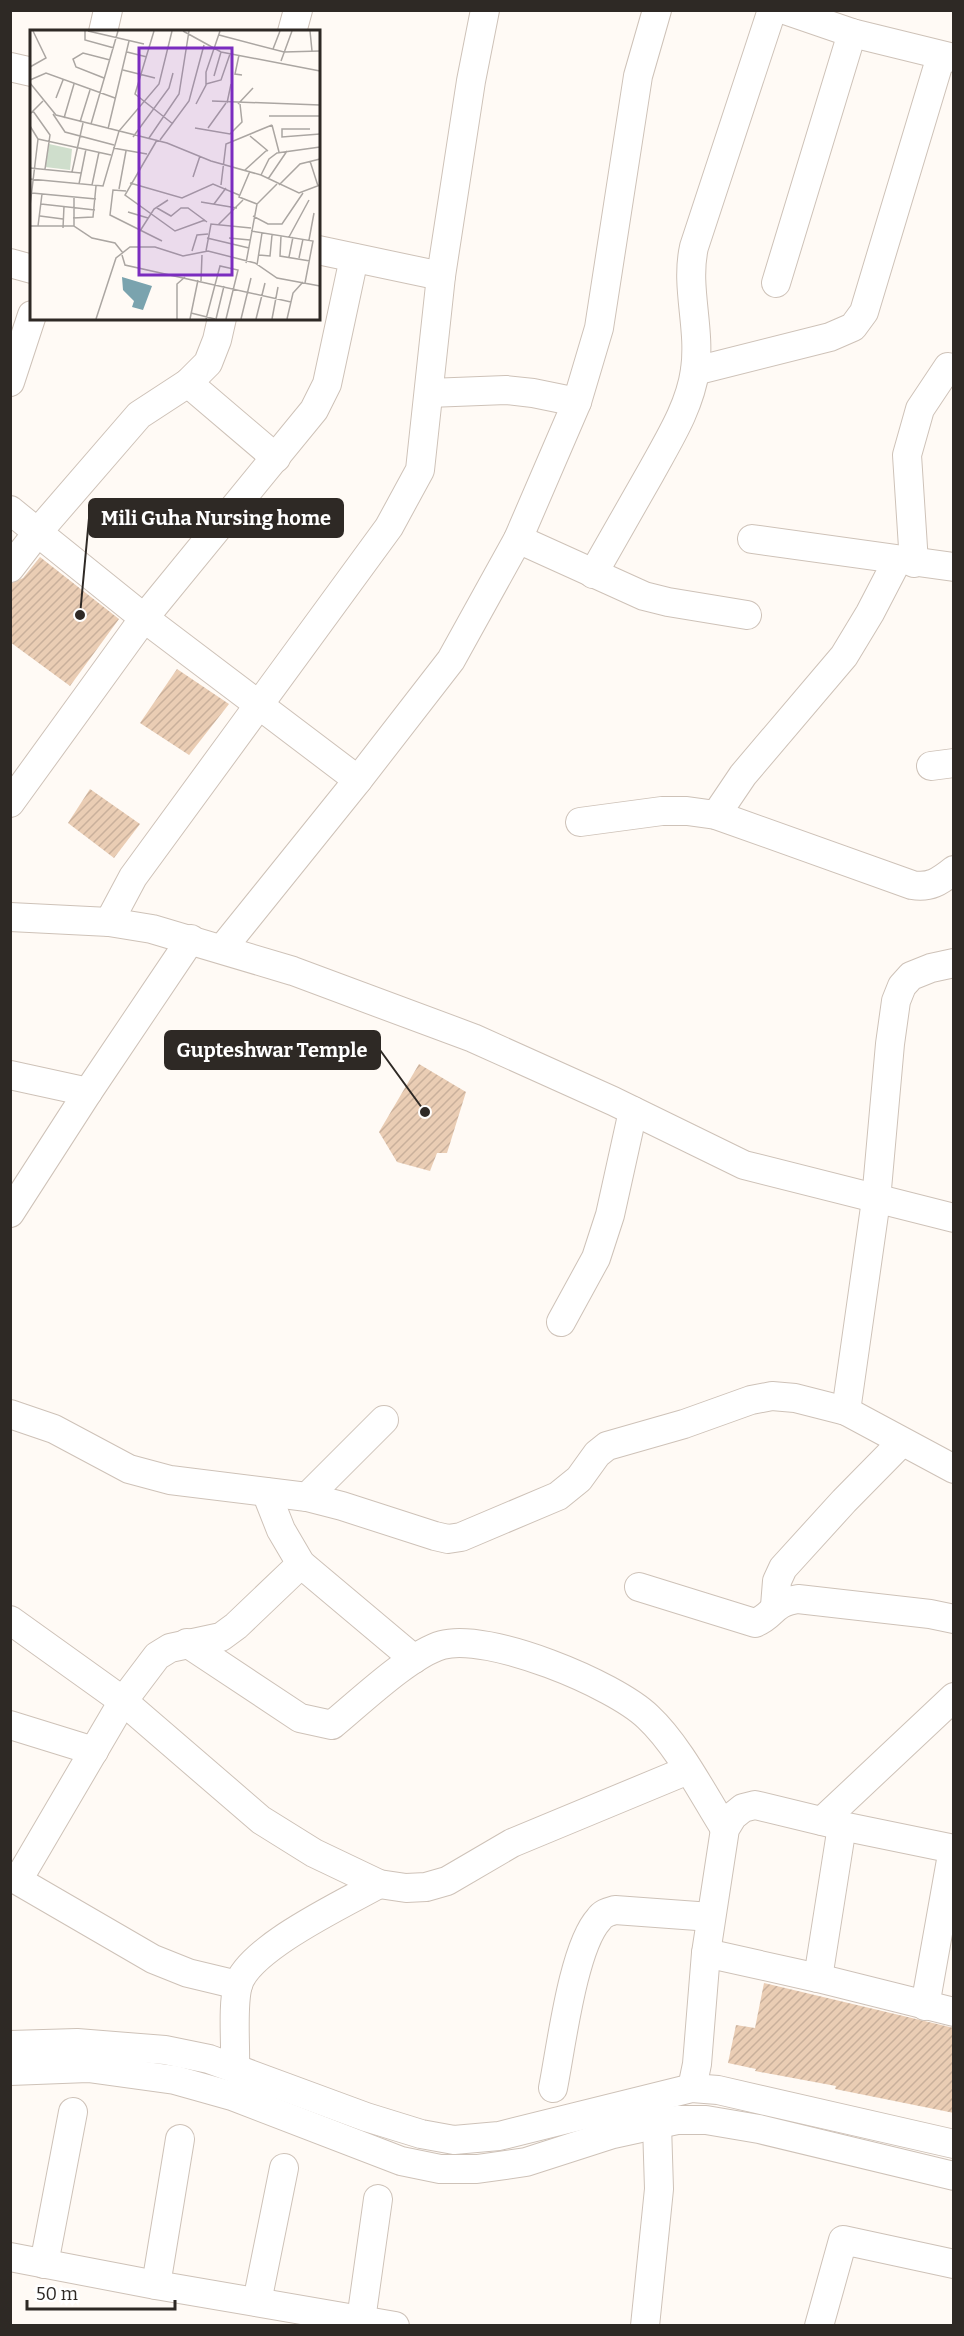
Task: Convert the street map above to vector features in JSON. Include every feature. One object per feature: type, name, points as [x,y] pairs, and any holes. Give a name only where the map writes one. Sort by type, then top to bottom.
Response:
[{"type":"street","points":[[103,30],[108,10]]},
{"type":"street","points":[[293,30],[298,10]]},
{"type":"street","points":[[109,922],[133,877],[389,526],[420,470],[441,276],[471,81],[485,10]]},
{"type":"street","points":[[222,949],[451,660],[518,539],[578,402],[599,328],[638,76],[657,10]]},
{"type":"street","points":[[593,574],[676,428],[694,381],[696,324],[690,266],[694,247],[772,10]]},
{"type":"street","points":[[695,371],[830,337],[854,327],[864,312],[948,57],[852,33],[784,10]]},
{"type":"street","points":[[776,283],[852,33]]},
{"type":"street","points":[[10,67],[30,72]]},
{"type":"street","points":[[320,250],[441,276]]},
{"type":"street","points":[[10,803],[144,618],[314,410],[327,384],[354,258]]},
{"type":"street","points":[[10,263],[30,268]]},
{"type":"street","points":[[10,382],[30,320]]},
{"type":"street","points":[[10,568],[37,532],[139,415],[188,383],[208,363],[218,339],[222,320]]},
{"type":"street","points":[[716,815],[743,775],[844,656],[905,562],[907,454],[920,409],[948,367]]},
{"type":"street","points":[[188,383],[276,459]]},
{"type":"street","points":[[429,393],[506,390],[578,402]]},
{"type":"street","points":[[10,510],[144,618],[358,780]]},
{"type":"street","points":[[518,539],[593,574],[652,598],[747,615]]},
{"type":"street","points":[[752,539],[954,567]]},
{"type":"street","points":[[580,822],[662,811],[687,811],[716,815],[912,885],[925,887],[938,883],[954,870]]},
{"type":"street","points":[[10,917],[109,922],[152,929],[293,971],[473,1038],[744,1165],[954,1218]]},
{"type":"street","points":[[10,1213],[191,939]]},
{"type":"street","points":[[846,1411],[876,1200],[896,1001],[902,986],[911,976],[931,968],[954,963]]},
{"type":"street","points":[[10,1075],[88,1092]]},
{"type":"street","points":[[561,1322],[596,1258],[610,1215],[633,1111]]},
{"type":"street","points":[[10,1414],[54,1429],[129,1469],[170,1480],[307,1497],[448,1539],[461,1537],[558,1496],[579,1479],[597,1454],[608,1446],[684,1424],[751,1400],[772,1396],[795,1398],[846,1411],[954,1469]]},
{"type":"street","points":[[307,1497],[384,1420]]},
{"type":"street","points":[[775,1606],[777,1581],[783,1568],[902,1442]]},
{"type":"street","points":[[266,1492],[281,1530],[301,1564],[414,1659]]},
{"type":"street","points":[[238,1985],[188,1973],[153,1959],[14,1878],[123,1701],[157,1656],[170,1648],[221,1637],[236,1626],[301,1564]]},
{"type":"street","points":[[639,1587],[755,1623],[762,1620],[775,1606],[785,1601],[798,1599],[930,1614],[954,1619]]},
{"type":"street","points":[[10,1620],[123,1701],[261,1820],[314,1852],[379,1884],[406,1888],[426,1887],[447,1881],[512,1843],[688,1770]]},
{"type":"street","points":[[188,1643],[300,1718],[332,1725],[414,1659],[440,1646],[457,1642],[476,1643],[510,1650],[592,1681],[626,1699],[648,1717],[666,1737],[725,1829]]},
{"type":"street","points":[[818,1978],[832,1823],[954,1697]]},
{"type":"street","points":[[10,1725],[94,1751]]},
{"type":"street","points":[[692,2088],[697,2064],[706,1953],[725,1829],[743,1808],[755,1805],[953,1849],[944,1957],[925,2006]]},
{"type":"street","points":[[236,2068],[238,1985],[243,1973],[252,1962],[276,1943],[379,1884]]},
{"type":"street","points":[[553,2088],[580,1957],[598,1919],[605,1913],[615,1910],[711,1917]]},
{"type":"street","points":[[706,1953],[954,2012]]},
{"type":"street","points":[[10,2045],[77,2043],[165,2050],[210,2059],[366,2117],[421,2134],[454,2140],[499,2136],[692,2088],[718,2090],[954,2144]]},
{"type":"street","points":[[10,2071],[88,2068],[175,2080],[232,2096],[401,2161],[440,2169],[477,2169],[526,2162],[613,2134],[677,2120],[706,2120],[759,2129],[954,2176]]},
{"type":"street","points":[[44,2264],[73,2112]]},
{"type":"street","points":[[645,2325],[659,2189],[657,2125]]},
{"type":"street","points":[[156,2285],[180,2139]]},
{"type":"street","points":[[257,2302],[284,2168]]},
{"type":"street","points":[[361,2320],[378,2199]]},
{"type":"street","points":[[819,2325],[843,2240],[954,2264]]},
{"type":"street","points":[[10,2257],[156,2285],[395,2325]]},
{"type":"building","points":[[40,557],[119,619],[70,686],[10,642],[10,584],[23,578]]},
{"type":"building","points":[[177,669],[229,704],[189,755],[140,723]]},
{"type":"building","points":[[90,789],[140,824],[114,858],[68,823]]},
{"type":"building","points":[[419,1064],[466,1092],[447,1153],[437,1153],[430,1171],[397,1162],[379,1132]]},
{"type":"building","points":[[764,1983],[954,2028],[954,2113],[835,2089],[836,2086],[755,2071],[756,2069],[728,2063],[736,2025],[755,2028]]},
{"type":"place","name":"Mili Guha Nursing home","points":[[80,615]]},
{"type":"place","name":"Gupteshwar Temple","points":[[425,1112]]}]
